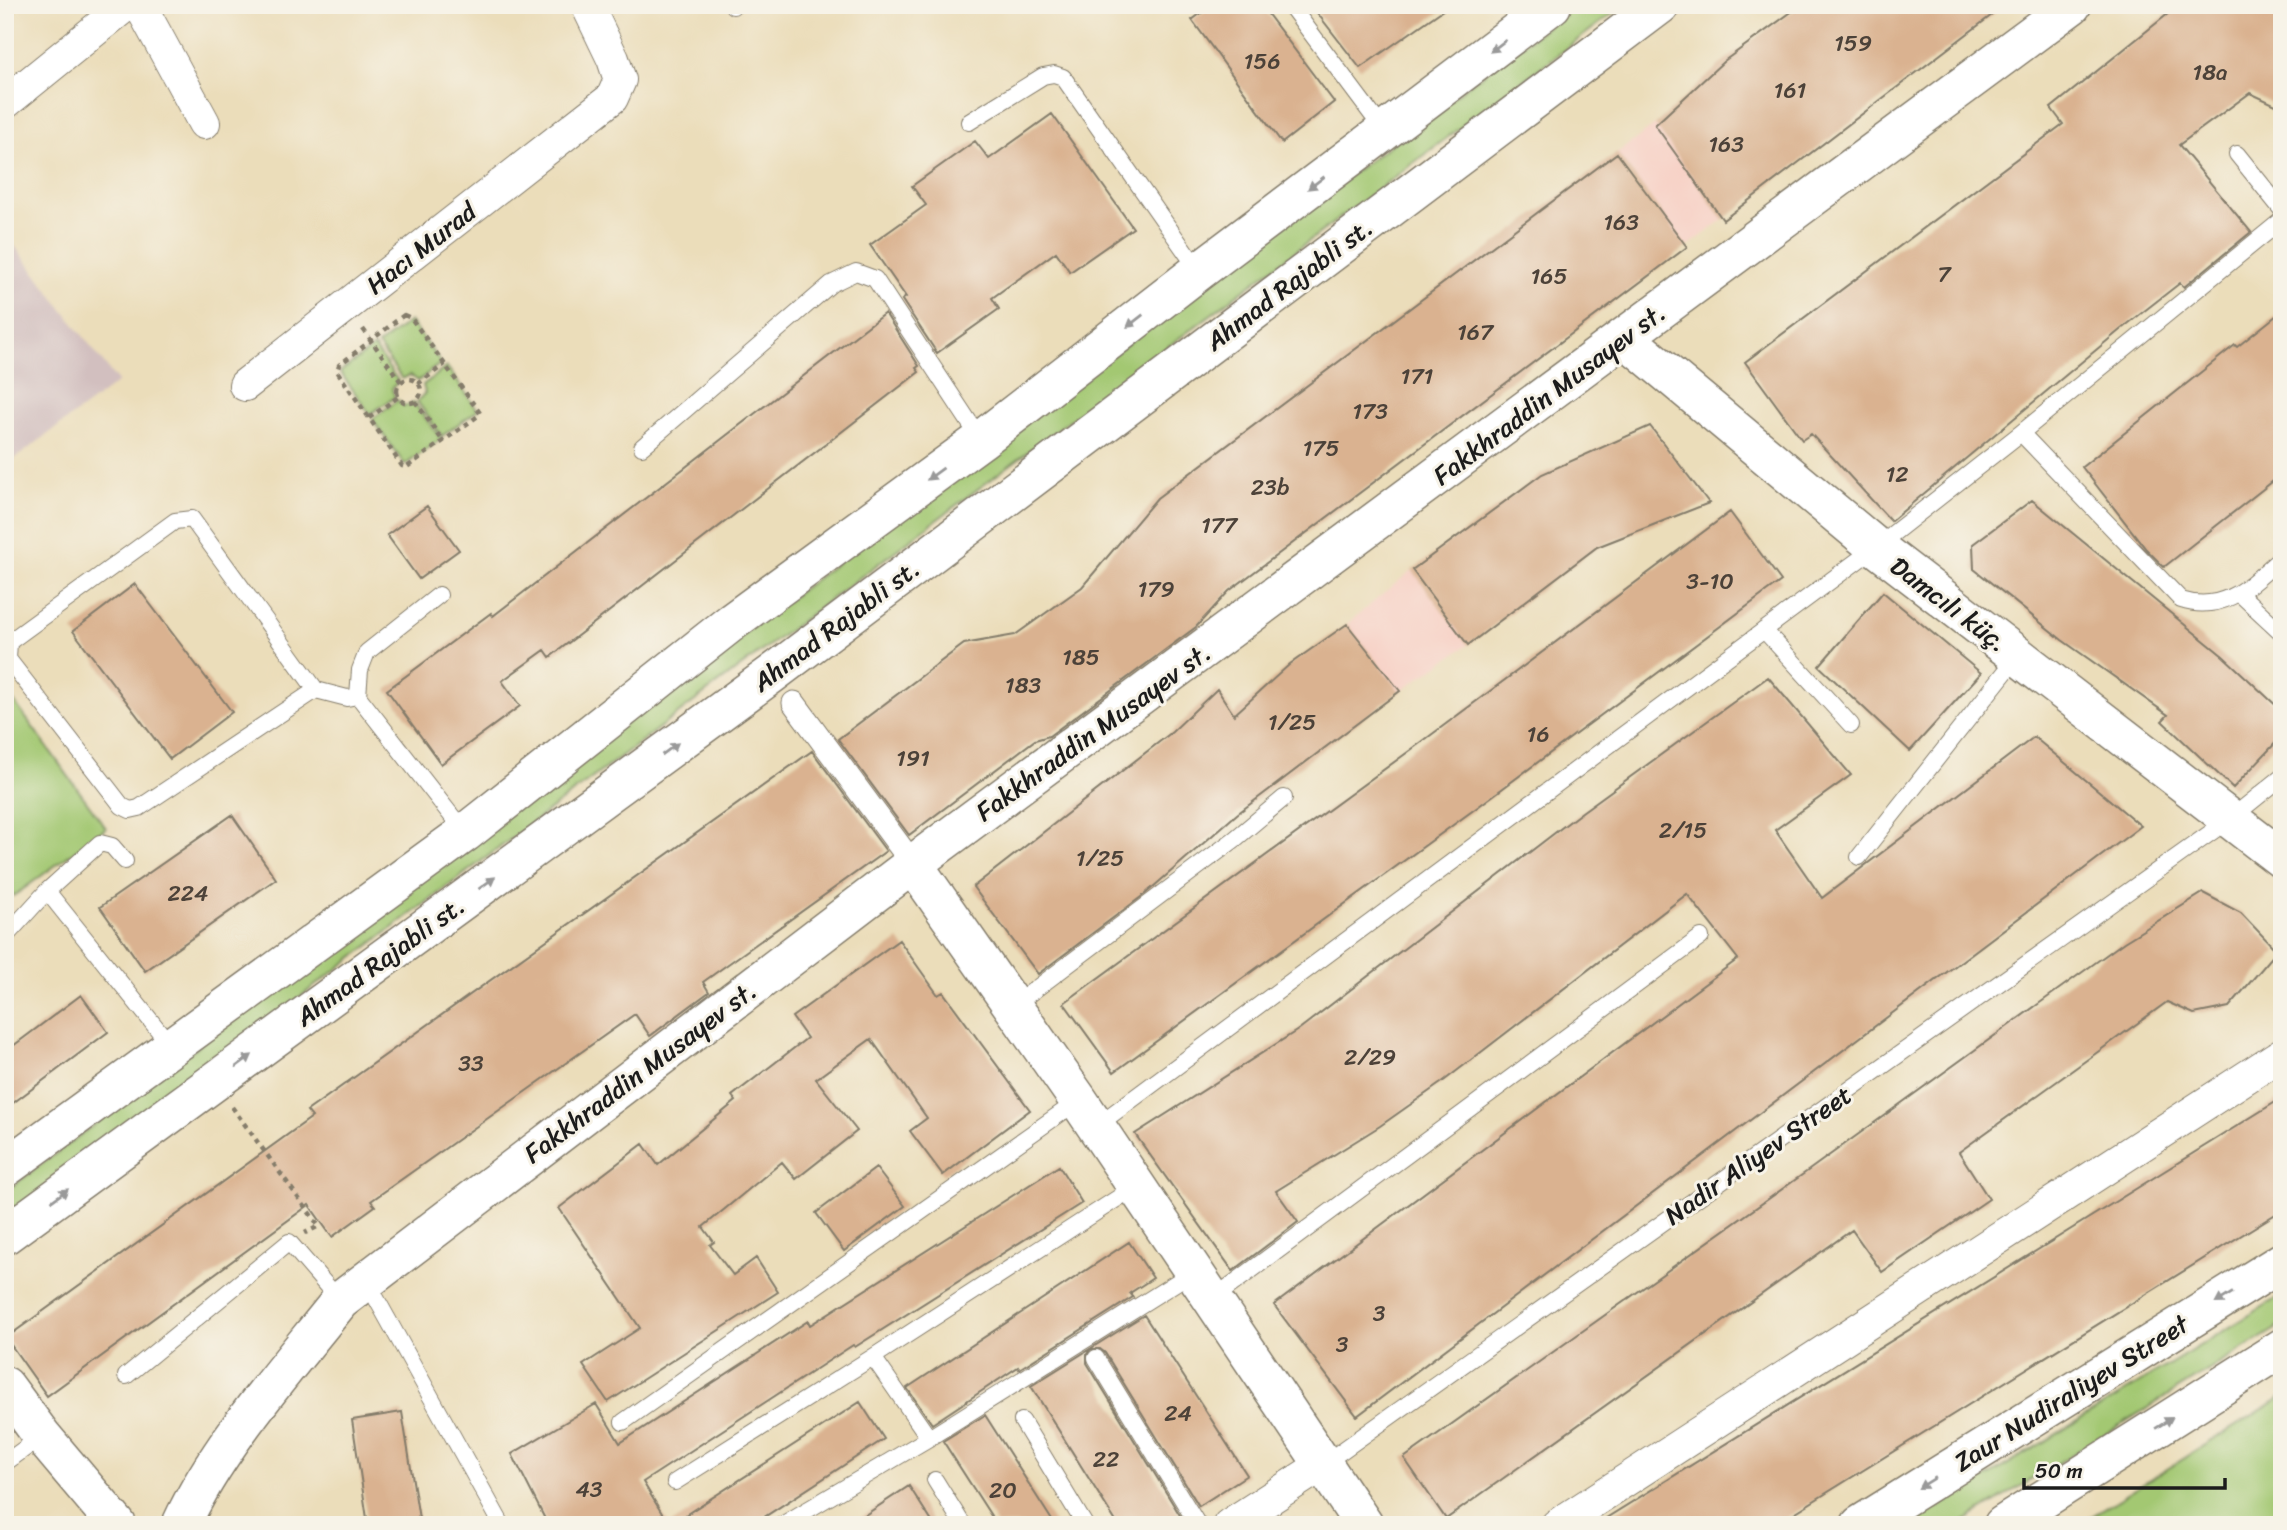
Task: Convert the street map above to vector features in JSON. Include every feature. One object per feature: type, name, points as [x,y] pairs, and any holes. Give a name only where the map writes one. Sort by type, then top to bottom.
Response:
[{"type":"street","points":[[5,103],[126,5]]},
{"type":"street","points":[[140,5],[204,123]]},
{"type":"street","name":"Hacı Murad","points":[[245,385],[612,98],[621,80],[587,5]]},
{"type":"street","name":"Ahmad Rajabli st.","points":[[5,1168],[465,833],[732,622],[981,440],[1199,271],[1552,5]]},
{"type":"street","name":"Ahmad Rajabli st.","points":[[5,1235],[772,674],[1660,5]]},
{"type":"street","name":"Fakkhraddin Musayev st.","points":[[181,1525],[210,1473],[267,1392],[353,1291],[914,864],[2072,5]]},
{"type":"street","name":"Damcılı küç.","points":[[1625,338],[1876,547],[2282,859]]},
{"type":"street","points":[[794,703],[914,864],[1013,1006],[1364,1525]]},
{"type":"street","points":[[1558,1525],[2282,1054]]},
{"type":"street","name":"Zaur Nudiraliyev Street","points":[[1860,1525],[2282,1262]]},
{"type":"street","points":[[2003,1525],[2282,1348]]},
{"type":"street","points":[[5,1386],[42,1436],[117,1525]]},
{"type":"street","name":"Nadir Aliyev Street","points":[[1229,1525],[1322,1465]]},
{"type":"lane","points":[[1290,5],[1385,132]]},
{"type":"lane","points":[[970,122],[1043,76],[1054,74],[1063,77],[1199,271]]},
{"type":"lane","points":[[2237,154],[2282,210]]},
{"type":"lane","points":[[623,1422],[1087,1114],[1764,630],[1876,547],[2021,433],[2282,220]]},
{"type":"lane","points":[[642,447],[831,284],[856,272],[875,279],[981,440]]},
{"type":"lane","points":[[2021,433],[2181,600],[2196,605],[2206,604],[2240,594],[2282,557]]},
{"type":"lane","points":[[316,690],[139,808],[130,810],[122,806],[8,659],[7,650],[9,642],[174,521],[192,519],[316,690],[347,698],[358,696]]},
{"type":"lane","points":[[2240,594],[2282,634]]},
{"type":"lane","points":[[439,595],[367,652],[360,670],[358,696],[465,833]]},
{"type":"lane","points":[[1764,630],[1851,725]]},
{"type":"lane","points":[[1859,857],[2018,656]]},
{"type":"lane","name":"Nadir Aliyev Street","points":[[1322,1465],[2230,819],[2282,777]]},
{"type":"lane","points":[[1013,1006],[1284,799]]},
{"type":"lane","points":[[8,928],[100,843],[112,846],[125,862]]},
{"type":"lane","points":[[47,891],[171,1046]]},
{"type":"lane","points":[[782,1525],[929,1438],[1202,1286],[1701,937]]},
{"type":"lane","points":[[675,1482],[1135,1187]]},
{"type":"lane","points":[[126,1376],[289,1242],[353,1291],[502,1525]]},
{"type":"lane","points":[[873,1357],[929,1438]]},
{"type":"lane","points":[[1096,1358],[1198,1525]]},
{"type":"lane","points":[[1022,1420],[1085,1525]]},
{"type":"lane","points":[[5,1464],[42,1436]]},
{"type":"lane","points":[[935,1480],[963,1525]]},
{"type":"path","points":[[348,305],[401,382]]},
{"type":"path","points":[[404,315],[408,316],[446,363],[480,412],[405,467],[337,368],[404,315]]},
{"type":"path","points":[[418,384],[446,363]]},
{"type":"path","points":[[410,379],[418,384],[421,393],[415,401],[405,402],[398,397],[397,390],[401,382],[410,379]]},
{"type":"path","points":[[369,418],[398,397]]},
{"type":"path","points":[[415,401],[443,441]]},
{"type":"path","points":[[214,1083],[319,1226],[289,1242]]},
{"type":"shaded area","points":[[1655,125],[1723,220],[1687,247],[1617,153]]},
{"type":"shaded area","points":[[5,233],[118,382],[5,466]]},
{"type":"shaded area","points":[[1412,570],[1468,645],[1400,691],[1347,624]]},
{"type":"green space","points":[[1575,5],[1624,5],[5,1218],[5,1192]]},
{"type":"green space","points":[[410,321],[441,363],[418,381],[410,375],[402,379],[378,345]]},
{"type":"green space","points":[[374,347],[398,381],[392,389],[395,397],[370,414],[340,372]]},
{"type":"green space","points":[[447,367],[478,410],[442,436],[417,401],[425,393],[423,385]]},
{"type":"green space","points":[[398,400],[404,406],[414,403],[441,439],[405,465],[372,419]]},
{"type":"green space","points":[[5,689],[106,828],[14,896],[5,885]]},
{"type":"green space","points":[[2282,1295],[2282,1325],[1958,1525],[1909,1525]]},
{"type":"green space","points":[[2282,1397],[2282,1525],[2078,1525]]},
{"type":"building","points":[[1212,5],[1261,5],[1334,102],[1282,143],[1192,20]]},
{"type":"building","points":[[1311,5],[1450,5],[1360,68]]},
{"type":"building","points":[[1801,5],[2005,5],[1723,220],[1655,125],[1724,61]]},
{"type":"building","points":[[2179,5],[2282,5],[2282,108],[2250,93],[2179,145],[2251,232],[2184,287],[2180,283],[2120,330],[1891,521],[1811,434],[1802,440],[1745,362],[2063,124],[2051,108]]},
{"type":"building","points":[[1052,114],[1133,228],[1070,272],[1056,252],[992,298],[999,309],[937,353],[902,300],[906,297],[870,245],[926,205],[912,186],[975,141],[989,159]]},
{"type":"building","points":[[1617,153],[1687,247],[1229,591],[1196,627],[1049,736],[1035,740],[909,835],[838,739],[964,644],[1015,635],[1082,587],[1157,498]]},
{"type":"building","points":[[2282,311],[2282,474],[2164,567],[2146,549],[2082,467]]},
{"type":"building","points":[[885,313],[919,366],[916,368],[919,372],[550,657],[545,650],[502,681],[520,706],[441,764],[387,690],[491,613],[493,616]]},
{"type":"building","points":[[1650,426],[1709,503],[1597,547],[1468,645],[1412,570],[1542,474]]},
{"type":"building","points":[[2032,500],[2223,656],[2282,711],[2282,736],[2233,788],[2162,721],[2168,715],[2062,640],[1974,569],[1973,544]]},
{"type":"building","points":[[427,506],[459,550],[419,579],[387,535]]},
{"type":"building","points":[[1730,512],[1781,581],[1475,809],[1114,1072],[1064,1003],[1423,741]]},
{"type":"building","points":[[135,584],[232,712],[170,759],[73,631]]},
{"type":"building","points":[[1883,592],[1981,673],[1910,751],[1819,666]]},
{"type":"building","points":[[1347,624],[1400,691],[1237,814],[1145,894],[1038,974],[973,887],[1172,732],[1217,689],[1234,715],[1290,664]]},
{"type":"building","points":[[1768,677],[1851,775],[1775,830],[1822,898],[2034,737],[2141,826],[1357,1416],[1274,1305],[1738,959],[1687,894],[1441,1083],[1380,1126],[1276,1191],[1298,1222],[1233,1271],[1135,1134],[1298,1030],[1582,812]]},
{"type":"building","points":[[812,751],[886,851],[703,982],[709,992],[650,1036],[635,1014],[371,1201],[375,1206],[332,1237],[309,1205],[47,1396],[6,1338],[312,1117],[307,1111]]},
{"type":"building","points":[[232,815],[276,879],[145,971],[100,907]]},
{"type":"building","points":[[2203,893],[2241,913],[2277,951],[2229,1007],[2194,1014],[2167,1002],[1959,1152],[1989,1199],[1882,1272],[1852,1230],[1446,1519],[1404,1458],[2124,942]]},
{"type":"building","points":[[899,940],[938,995],[943,992],[1030,1110],[943,1175],[910,1131],[927,1118],[871,1039],[816,1079],[857,1131],[796,1179],[782,1162],[703,1227],[714,1242],[710,1245],[733,1275],[756,1258],[778,1292],[608,1402],[583,1365],[640,1328],[559,1208],[643,1144],[658,1165],[736,1101],[732,1096],[807,1038],[792,1017]]},
{"type":"building","points":[[81,995],[108,1032],[5,1109],[5,1052]]},
{"type":"building","points":[[2282,1098],[2282,1210],[1775,1525],[1595,1525]]},
{"type":"building","points":[[1059,1166],[1082,1203],[855,1347],[853,1345],[643,1482],[669,1525],[548,1525],[512,1454],[596,1404],[620,1443],[808,1321],[810,1325]]},
{"type":"building","points":[[876,1168],[905,1206],[844,1251],[816,1213]]},
{"type":"building","points":[[1129,1242],[1153,1278],[1130,1293],[1133,1297],[1019,1369],[1018,1367],[932,1424],[907,1388]]},
{"type":"building","points":[[1144,1315],[1247,1475],[1199,1506],[1105,1353],[1100,1349],[1091,1349],[1087,1354],[1087,1363],[1181,1517],[1170,1525],[1118,1525],[1031,1386]]},
{"type":"building","points":[[860,1402],[884,1439],[752,1525],[670,1525]]},
{"type":"building","points":[[402,1412],[420,1525],[368,1525],[352,1420]]},
{"type":"building","points":[[985,1415],[1055,1525],[997,1525],[943,1441]]},
{"type":"building","points":[[909,1486],[934,1525],[850,1525]]}]
